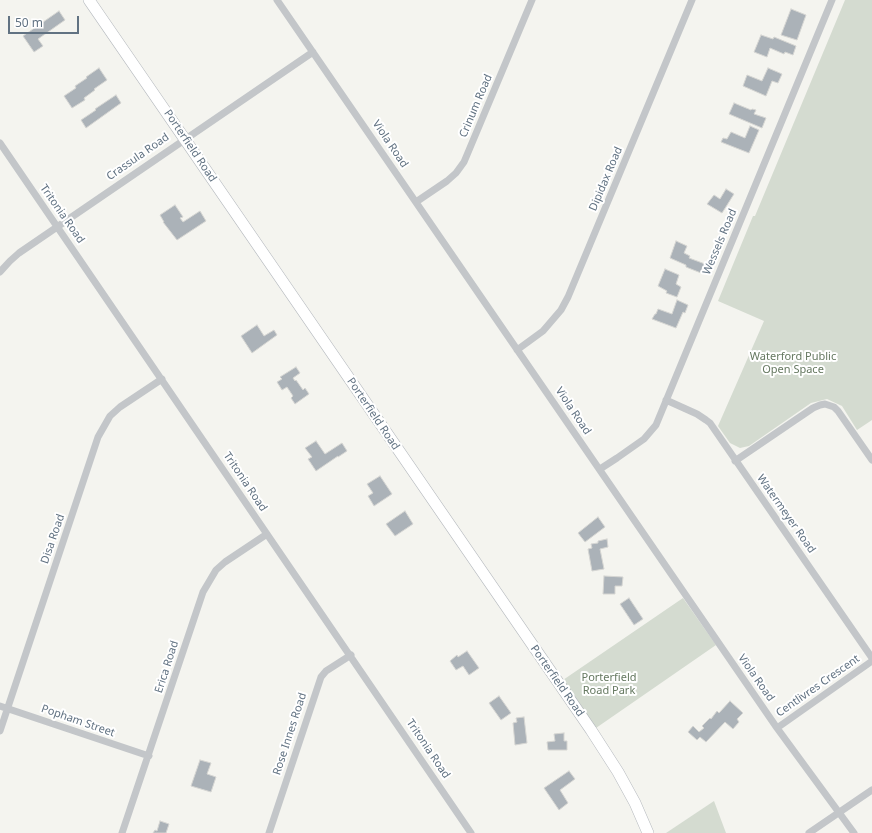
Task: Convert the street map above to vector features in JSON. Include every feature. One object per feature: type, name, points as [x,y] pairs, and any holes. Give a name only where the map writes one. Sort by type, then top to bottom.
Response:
[{"type":"street","name":"Porterfield Road","points":[[89,0],[591,730],[618,772],[648,833]]},
{"type":"street","name":"Viola Road","points":[[277,0],[777,728],[854,833]]},
{"type":"street","name":"Crinum Road","points":[[416,202],[447,181],[456,173],[464,162],[532,0]]},
{"type":"street","name":"Dipidax Road","points":[[517,350],[543,331],[561,310],[568,297],[692,0]]},
{"type":"street","name":"Wessels Road","points":[[600,470],[644,439],[656,425],[832,0]]},
{"type":"street","name":"Crassula Road","points":[[0,272],[20,253],[58,226],[313,52]]},
{"type":"street","name":"Tritonia Road","points":[[0,143],[351,655],[471,833]]},
{"type":"street","name":"Disa Road","points":[[0,731],[4,707],[98,437],[110,416],[120,407],[162,379]]},
{"type":"street","name":"Watermeyer Road","points":[[666,400],[697,414],[706,420],[713,428],[872,660]]},
{"type":"street","points":[[736,461],[813,408],[825,404],[834,407],[838,411],[872,460]]},
{"type":"street","name":"Erica Road","points":[[122,833],[203,592],[216,570],[225,562],[267,534]]},
{"type":"street","name":"Rose Innes Road","points":[[269,833],[320,677],[326,671],[351,655]]},
{"type":"street","name":"Centlivres Crescent","points":[[777,728],[872,660]]},
{"type":"street","name":"Popham Street","points":[[4,707],[148,756]]},
{"type":"street","points":[[810,833],[872,790]]},
{"type":"green space","name":"Waterford Public Open Space","points":[[845,0],[872,0],[872,420],[857,430],[842,406],[827,399],[811,403],[749,446],[740,448],[730,443],[718,426],[764,321],[718,301]]},
{"type":"green space","name":"Porterfield Road Park","points":[[683,598],[716,645],[596,728],[563,680]]},
{"type":"green space","points":[[714,801],[726,833],[666,833]]},
{"type":"building","points":[[791,9],[806,15],[797,40],[781,35]]},
{"type":"building","points":[[59,11],[65,20],[38,39],[43,46],[34,52],[23,36]]},
{"type":"building","points":[[761,35],[773,39],[774,37],[796,46],[793,55],[785,52],[784,54],[770,48],[767,57],[754,52]]},
{"type":"building","points":[[99,68],[107,80],[84,98],[85,100],[72,108],[64,96],[76,88],[75,86]]},
{"type":"building","points":[[768,68],[782,74],[778,83],[772,81],[766,96],[743,86],[747,75],[762,81]]},
{"type":"building","points":[[116,95],[121,103],[86,128],[81,120]]},
{"type":"building","points":[[734,103],[751,110],[756,110],[754,114],[766,118],[762,128],[729,114]]},
{"type":"building","points":[[750,126],[759,130],[749,153],[721,142],[723,138],[727,139],[731,132],[745,138]]},
{"type":"building","points":[[726,189],[734,194],[722,213],[707,204],[714,195],[720,199]]},
{"type":"building","points":[[175,205],[183,217],[180,218],[183,222],[200,211],[206,221],[177,240],[163,222],[160,215]]},
{"type":"building","points":[[676,241],[687,246],[684,253],[690,256],[689,258],[705,264],[701,273],[670,258]]},
{"type":"building","points":[[665,269],[679,275],[676,284],[681,287],[677,297],[666,293],[667,291],[658,286]]},
{"type":"building","points":[[677,300],[688,305],[676,328],[652,319],[658,309],[672,314]]},
{"type":"building","points":[[257,325],[264,336],[274,330],[277,335],[252,353],[241,336]]},
{"type":"building","points":[[296,367],[300,373],[293,378],[303,390],[305,388],[309,394],[295,404],[291,398],[293,396],[287,387],[282,390],[277,382],[282,379],[280,377]]},
{"type":"building","points":[[316,441],[325,454],[342,443],[347,451],[316,471],[308,459],[312,457],[305,448]]},
{"type":"building","points":[[380,476],[392,494],[374,506],[368,496],[373,493],[367,484]]},
{"type":"building","points":[[405,511],[413,524],[395,536],[386,524]]},
{"type":"building","points":[[598,517],[605,527],[585,542],[578,533]]},
{"type":"building","points":[[607,539],[608,547],[600,549],[604,569],[592,571],[588,549],[592,548],[591,544]]},
{"type":"building","points":[[604,576],[623,577],[622,586],[615,586],[615,594],[603,594]]},
{"type":"building","points":[[629,598],[643,619],[634,625],[620,604]]},
{"type":"building","points":[[467,651],[479,668],[469,675],[463,666],[456,670],[450,661],[457,655],[458,657]]},
{"type":"building","points":[[499,696],[511,713],[501,720],[489,703]]},
{"type":"building","points":[[730,701],[743,713],[737,719],[739,722],[733,729],[725,722],[706,742],[700,737],[697,740],[688,732],[693,726],[699,732],[704,728],[702,726],[710,718],[711,719],[717,711],[719,713]]},
{"type":"building","points":[[524,717],[527,743],[515,745],[513,723],[517,722],[516,718]]},
{"type":"building","points":[[564,733],[564,741],[567,741],[567,750],[548,750],[547,742],[555,741],[554,734]]},
{"type":"building","points":[[200,760],[211,763],[207,774],[216,777],[211,792],[191,786]]},
{"type":"building","points":[[569,771],[575,779],[560,790],[568,803],[559,810],[544,788]]},
{"type":"building","points":[[160,821],[169,824],[166,833],[153,833],[155,830],[157,831]]}]
